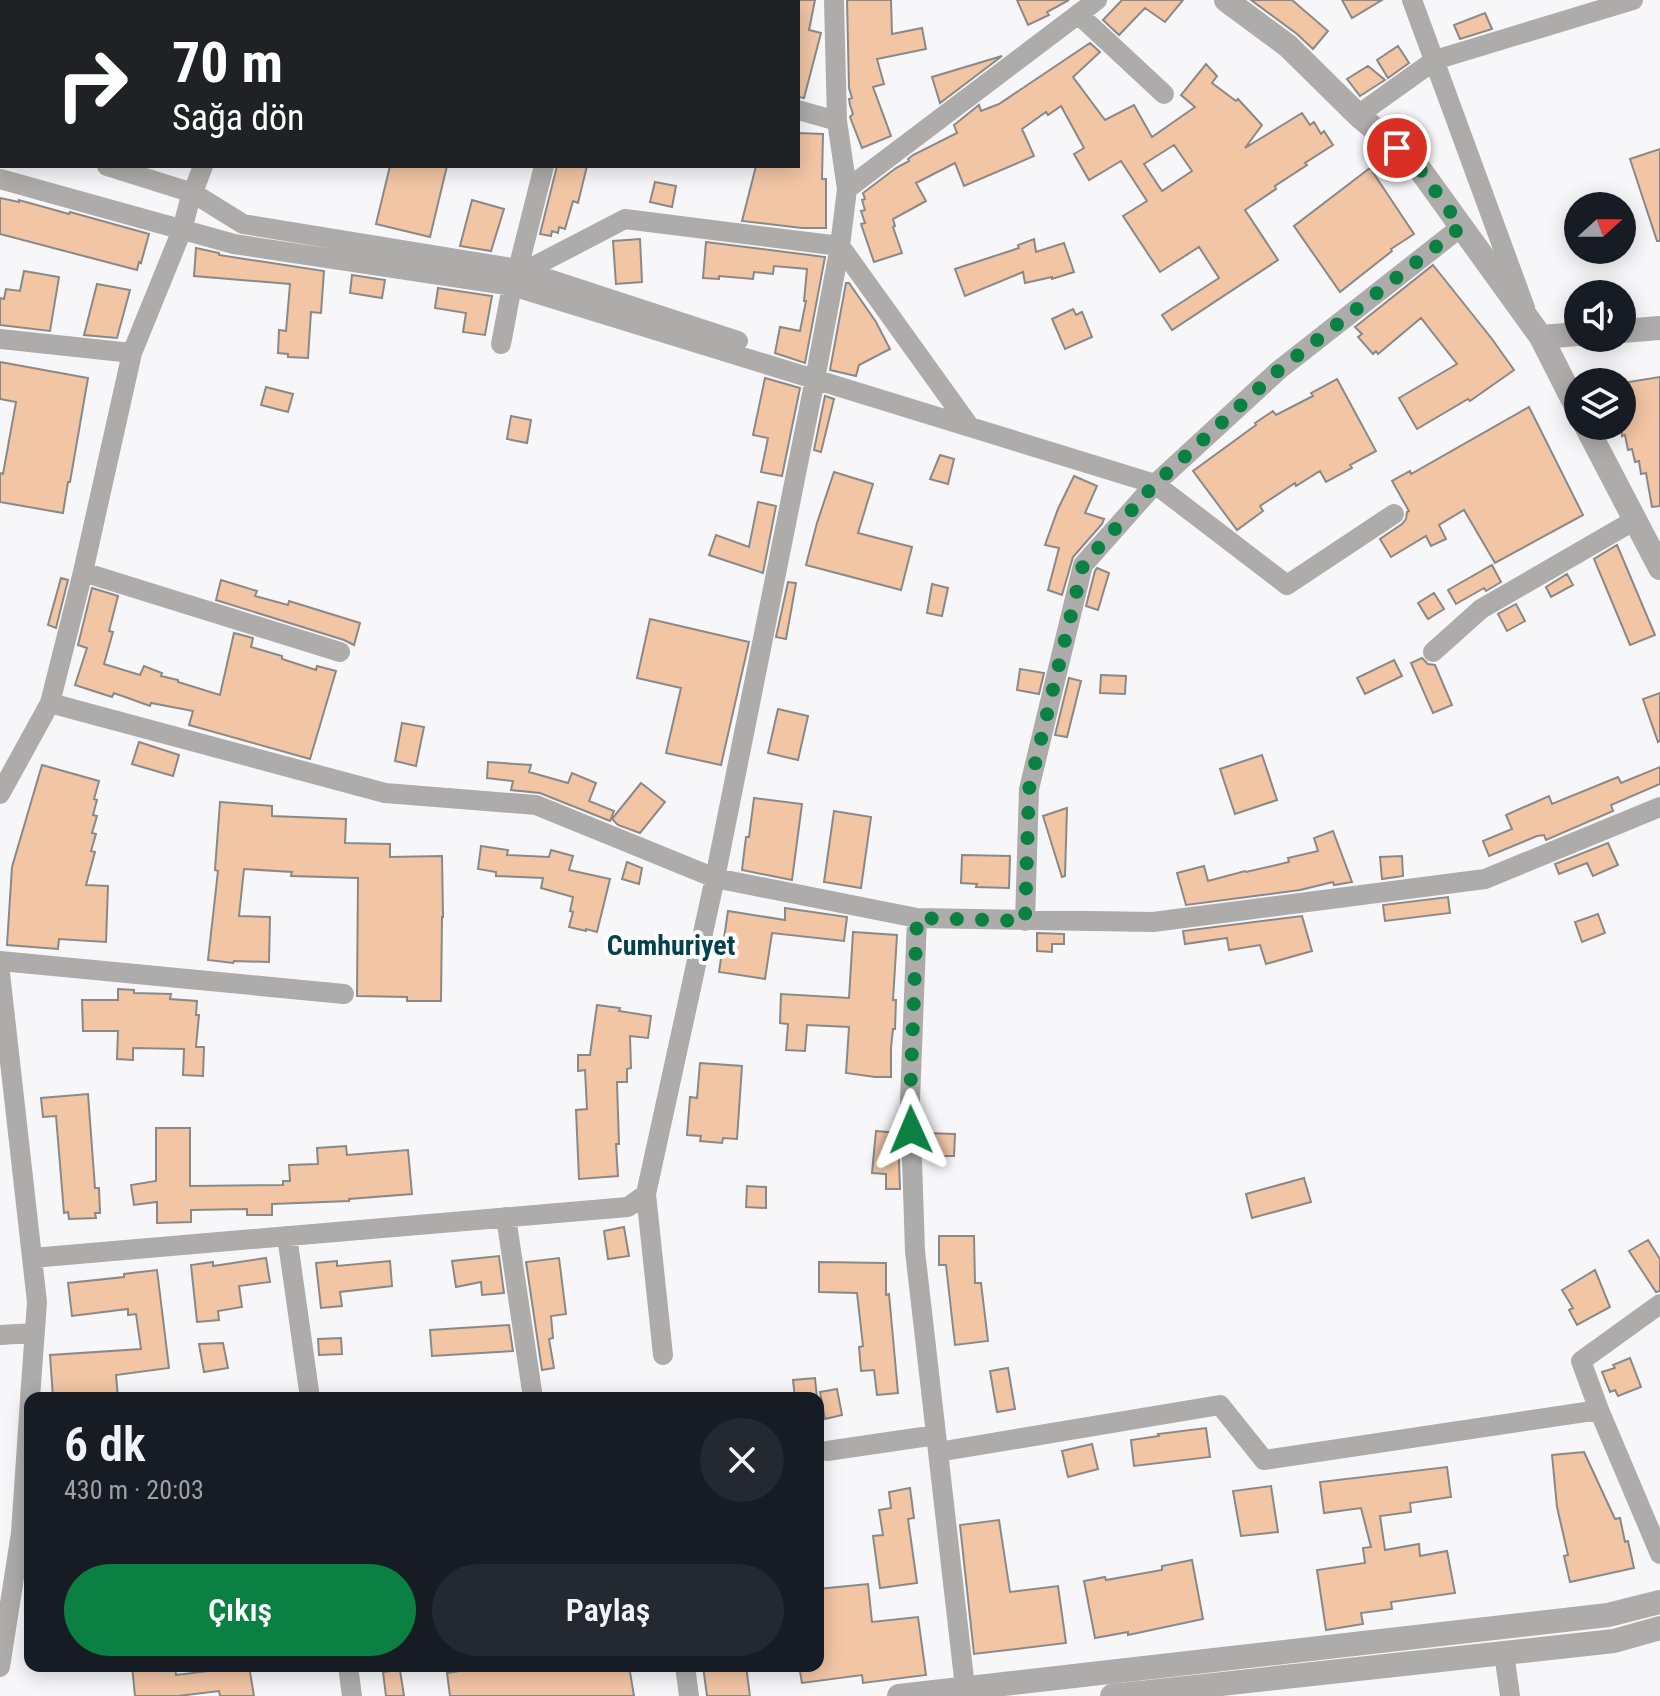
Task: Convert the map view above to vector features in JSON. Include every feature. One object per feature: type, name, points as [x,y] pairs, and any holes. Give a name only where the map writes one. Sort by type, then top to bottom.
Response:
[{"type":"street","points":[[663,1355],[646,1194],[715,878],[840,246],[847,189],[837,121],[834,0]]},
{"type":"street","points":[[847,189],[1097,0]]},
{"type":"street","points":[[1226,0],[1288,46],[1358,115],[1416,164],[1536,331]]},
{"type":"street","points":[[1412,0],[1536,331],[1564,384]]},
{"type":"street","points":[[1358,115],[1435,60],[1633,0]]},
{"type":"street","points":[[1078,14],[1164,94]]},
{"type":"street","points":[[800,111],[837,121]]},
{"type":"street","points":[[113,168],[193,193],[243,224],[518,275],[774,353],[798,364],[815,379],[1155,484],[1287,585],[1394,514]]},
{"type":"street","points":[[0,794],[50,703],[132,353],[182,230],[202,168]]},
{"type":"street","points":[[501,344],[544,168]]},
{"type":"street","points":[[0,179],[234,244],[518,275],[625,219],[840,246],[970,427]]},
{"type":"street","points":[[1025,921],[1029,789],[1083,565],[1155,484],[1279,370],[1461,227]]},
{"type":"street","points":[[1636,330],[1660,328]]},
{"type":"street","points":[[1536,331],[1564,333]]},
{"type":"street","points":[[0,339],[132,353]]},
{"type":"street","points":[[1593,440],[1660,568]]},
{"type":"street","points":[[1433,652],[1481,609],[1635,520]]},
{"type":"street","points":[[83,572],[340,652]]},
{"type":"street","points":[[50,703],[385,793],[536,805],[715,878],[917,918],[1153,922],[1485,879],[1660,807]]},
{"type":"street","points":[[917,918],[910,1100],[914,1236],[965,1692]]},
{"type":"street","points":[[0,961],[344,994]]},
{"type":"street","points":[[0,973],[6,1072],[37,1302],[30,1392]]},
{"type":"street","points":[[32,1258],[628,1207],[646,1194]]},
{"type":"street","points":[[506,1217],[532,1392]]},
{"type":"street","points":[[287,1236],[309,1392]]},
{"type":"street","points":[[1660,1304],[1581,1361],[1660,1554]]},
{"type":"street","points":[[0,1335],[34,1333]]},
{"type":"street","points":[[827,1451],[937,1444],[1220,1405],[1264,1460],[1599,1410]]},
{"type":"street","points":[[0,1531],[24,1533]]},
{"type":"street","points":[[0,1667],[24,1543]]},
{"type":"street","points":[[899,1696],[965,1692],[1608,1615],[1660,1602]]},
{"type":"street","points":[[1112,1696],[1614,1641],[1660,1628]]},
{"type":"street","points":[[1504,1653],[1510,1696]]},
{"type":"street","points":[[349,1672],[352,1696]]},
{"type":"street","points":[[686,1672],[689,1696]]},
{"type":"building","points":[[800,0],[815,0],[809,30],[821,33],[804,98],[800,97]]},
{"type":"building","points":[[847,0],[891,0],[892,34],[922,28],[926,49],[877,59],[884,84],[873,87],[891,136],[862,148],[850,117],[853,114],[849,99],[852,98],[849,88]]},
{"type":"building","points":[[1017,0],[1069,0],[1028,25]]},
{"type":"building","points":[[1122,0],[1183,0],[1165,22],[1145,8],[1119,35],[1103,20]]},
{"type":"building","points":[[1251,0],[1292,0],[1328,31],[1313,49]]},
{"type":"building","points":[[1342,0],[1382,0],[1352,18]]},
{"type":"building","points":[[1485,13],[1492,29],[1460,39],[1454,25]]},
{"type":"building","points":[[1090,43],[1100,52],[1073,77],[1105,120],[1134,105],[1152,137],[1195,107],[1181,95],[1206,64],[1217,76],[1212,83],[1236,101],[1238,99],[1262,125],[1245,148],[1302,113],[1310,125],[1314,122],[1321,134],[1324,131],[1333,145],[1245,210],[1278,260],[1172,330],[1162,315],[1219,278],[1199,247],[1160,272],[1123,216],[1147,201],[1121,161],[1089,180],[1074,154],[1084,148],[1061,106],[1048,115],[1046,112],[1022,129],[1034,156],[964,186],[955,163],[916,183],[926,201],[893,219],[902,253],[874,262],[861,224],[865,223],[861,211],[865,210],[863,193],[913,155],[957,133],[954,125],[979,105],[981,111],[999,104]],"holes":[[[1174,145],[1192,171],[1162,191],[1144,164]]]},
{"type":"building","points":[[1398,46],[1409,63],[1388,78],[1377,60]]},
{"type":"building","points":[[1002,56],[940,103],[932,77]]},
{"type":"building","points":[[1368,66],[1385,80],[1360,96],[1347,79]]},
{"type":"building","points":[[800,133],[823,134],[822,179],[826,179],[826,228],[742,221],[755,168],[800,168]]},
{"type":"building","points":[[1660,149],[1660,241],[1657,241],[1630,159]]},
{"type":"building","points":[[390,168],[447,168],[430,237],[376,224]]},
{"type":"building","points":[[556,168],[587,168],[578,203],[573,201],[565,229],[559,227],[558,233],[552,231],[551,236],[540,234]]},
{"type":"building","points":[[1370,168],[1414,234],[1340,292],[1294,226]]},
{"type":"building","points":[[655,182],[676,186],[672,207],[650,202]]},
{"type":"building","points":[[0,198],[70,212],[149,234],[141,263],[137,270],[0,234]]},
{"type":"building","points":[[472,200],[504,209],[491,251],[460,246]]},
{"type":"building","points":[[640,239],[642,282],[616,284],[613,241]]},
{"type":"building","points":[[1034,239],[1036,252],[1064,243],[1074,272],[1025,283],[1023,272],[965,296],[955,269],[1019,248],[1018,245]]},
{"type":"building","points":[[706,242],[825,257],[805,363],[775,353],[780,327],[800,331],[806,301],[807,269],[774,266],[773,274],[754,272],[753,279],[703,278]]},
{"type":"building","points":[[196,248],[219,255],[324,271],[321,313],[311,312],[308,358],[278,353],[279,330],[286,331],[290,284],[194,276]]},
{"type":"building","points":[[1433,265],[1514,370],[1470,401],[1468,399],[1417,429],[1399,398],[1457,364],[1421,318],[1378,354],[1376,351],[1373,354],[1358,337],[1362,334],[1355,327]]},
{"type":"building","points":[[24,271],[59,277],[50,331],[0,325],[0,298],[4,299],[6,289],[20,291]]},
{"type":"building","points":[[352,275],[385,280],[382,298],[350,293]]},
{"type":"building","points":[[846,283],[876,322],[890,349],[859,365],[856,376],[830,370]]},
{"type":"building","points":[[97,284],[130,290],[117,338],[84,335]]},
{"type":"building","points":[[438,288],[492,296],[485,335],[463,332],[466,313],[435,308]]},
{"type":"building","points":[[1073,309],[1076,315],[1082,312],[1092,337],[1065,349],[1052,319]]},
{"type":"building","points":[[0,362],[88,378],[63,513],[0,502],[0,473],[3,474],[16,402],[0,399]]},
{"type":"building","points":[[1660,377],[1660,506],[1652,507],[1646,473],[1641,474],[1639,461],[1635,462],[1626,440],[1636,440],[1636,381]]},
{"type":"building","points":[[765,378],[800,388],[782,476],[761,472],[768,438],[753,435]]},
{"type":"building","points":[[1337,379],[1376,451],[1326,482],[1320,471],[1296,486],[1295,483],[1260,506],[1263,511],[1237,530],[1193,471],[1273,411],[1276,415],[1313,396],[1311,393]]},
{"type":"building","points":[[266,387],[293,394],[288,412],[261,405]]},
{"type":"building","points":[[825,396],[834,399],[821,452],[814,450]]},
{"type":"building","points":[[1529,407],[1583,515],[1495,563],[1464,510],[1439,525],[1446,539],[1431,546],[1426,536],[1391,557],[1380,539],[1402,524],[1409,511],[1392,481],[1410,471],[1411,474]]},
{"type":"building","points":[[511,416],[531,420],[527,443],[507,439]]},
{"type":"building","points":[[940,455],[954,459],[948,484],[930,479]]},
{"type":"building","points":[[834,472],[873,484],[858,533],[912,547],[901,590],[806,565]]},
{"type":"building","points":[[1074,476],[1097,486],[1085,513],[1104,519],[1073,557],[1062,595],[1048,590],[1059,548],[1045,545]]},
{"type":"building","points":[[758,502],[776,506],[763,573],[709,555],[716,535],[749,547]]},
{"type":"building","points":[[1617,545],[1655,635],[1630,645],[1594,559]]},
{"type":"building","points":[[1492,565],[1501,582],[1456,604],[1448,590]]},
{"type":"building","points":[[1097,568],[1109,573],[1098,610],[1086,606]]},
{"type":"building","points":[[1567,574],[1573,585],[1551,597],[1546,587]]},
{"type":"building","points":[[61,578],[68,580],[56,628],[48,625]]},
{"type":"building","points":[[221,580],[257,591],[255,596],[288,605],[289,601],[360,623],[354,645],[216,600]]},
{"type":"building","points":[[788,582],[796,583],[786,639],[776,637]]},
{"type":"building","points":[[932,584],[948,588],[942,616],[927,613]]},
{"type":"building","points":[[92,588],[118,596],[104,664],[140,675],[144,666],[162,673],[161,676],[220,695],[234,633],[253,638],[251,647],[282,656],[282,659],[316,670],[317,666],[336,671],[310,759],[189,725],[193,711],[151,703],[150,706],[114,693],[112,697],[75,685],[87,648],[78,645]]},
{"type":"building","points":[[1434,593],[1444,609],[1428,619],[1418,603]]},
{"type":"building","points":[[1516,604],[1525,621],[1507,631],[1498,614]]},
{"type":"building","points":[[650,619],[749,642],[721,765],[666,753],[681,688],[637,678]]},
{"type":"building","points":[[1422,658],[1428,664],[1435,665],[1452,705],[1433,713],[1411,663]]},
{"type":"building","points":[[1394,660],[1402,676],[1365,694],[1357,678]]},
{"type":"building","points":[[1020,669],[1044,673],[1039,694],[1017,690]]},
{"type":"building","points":[[1101,675],[1126,676],[1125,694],[1100,693]]},
{"type":"building","points":[[1069,678],[1081,681],[1067,737],[1055,735]]},
{"type":"building","points":[[1660,693],[1660,741],[1658,742],[1643,699]]},
{"type":"building","points":[[778,709],[808,716],[798,760],[768,753]]},
{"type":"building","points":[[402,723],[424,727],[416,766],[395,761]]},
{"type":"building","points":[[139,742],[179,755],[173,776],[132,764]]},
{"type":"building","points":[[1262,755],[1277,800],[1235,814],[1220,769]]},
{"type":"building","points":[[488,762],[531,765],[529,772],[568,783],[572,773],[596,783],[589,801],[614,811],[610,821],[540,793],[511,790],[513,781],[487,778]]},
{"type":"building","points":[[42,765],[99,781],[93,815],[97,816],[92,833],[96,834],[91,851],[95,852],[86,885],[108,886],[106,942],[59,939],[58,949],[7,945],[12,867]]},
{"type":"building","points":[[1660,767],[1660,784],[1611,805],[1613,811],[1546,840],[1544,835],[1537,836],[1489,856],[1483,841],[1512,829],[1506,815],[1549,796],[1552,804],[1618,777],[1621,783]]},
{"type":"building","points":[[641,783],[665,802],[640,833],[618,825],[612,819]]},
{"type":"building","points":[[754,798],[802,804],[792,880],[742,870]]},
{"type":"building","points":[[220,802],[272,806],[272,816],[346,819],[345,843],[390,844],[390,857],[442,856],[441,1001],[357,996],[358,878],[291,876],[292,872],[244,869],[239,916],[270,917],[269,962],[208,960],[218,871],[215,870]]},
{"type":"building","points":[[1067,808],[1065,876],[1062,877],[1043,816]]},
{"type":"building","points":[[834,811],[871,817],[861,888],[824,882]]},
{"type":"building","points":[[1333,831],[1352,882],[1334,885],[1333,882],[1300,890],[1186,905],[1177,873],[1204,866],[1208,881],[1289,862],[1288,858],[1318,851],[1314,838]]},
{"type":"building","points":[[1608,843],[1618,865],[1593,876],[1587,863],[1559,874],[1555,864]]},
{"type":"building","points":[[481,846],[508,850],[507,855],[549,857],[551,850],[573,856],[569,870],[610,879],[597,932],[569,927],[573,897],[541,888],[543,878],[496,876],[496,872],[478,869]]},
{"type":"building","points":[[962,855],[1010,856],[1009,888],[976,887],[977,884],[961,883]]},
{"type":"building","points":[[1402,856],[1403,876],[1382,879],[1380,857]]},
{"type":"building","points":[[627,862],[642,868],[639,884],[622,879]]},
{"type":"building","points":[[1448,897],[1450,913],[1385,921],[1383,905]]},
{"type":"building","points":[[785,908],[847,917],[844,941],[772,933],[765,979],[719,972],[728,911],[785,920]]},
{"type":"building","points":[[1598,914],[1605,933],[1582,942],[1575,922]]},
{"type":"building","points":[[1302,916],[1312,951],[1266,964],[1260,945],[1229,950],[1227,938],[1185,944],[1183,931]]},
{"type":"building","points":[[853,932],[897,935],[891,1077],[846,1073],[849,1027],[807,1025],[805,1051],[786,1050],[788,1024],[780,1023],[781,994],[849,998]]},
{"type":"building","points":[[1037,933],[1064,934],[1064,944],[1052,944],[1052,952],[1037,951]]},
{"type":"building","points":[[118,989],[134,990],[134,993],[171,994],[170,999],[197,1001],[196,1047],[204,1047],[203,1076],[183,1075],[184,1049],[133,1048],[133,1060],[117,1059],[118,1031],[83,1031],[82,1000],[118,1000]]},
{"type":"building","points":[[597,1005],[651,1016],[648,1038],[630,1036],[631,1068],[627,1069],[627,1082],[617,1082],[618,1176],[579,1179],[576,1110],[587,1109],[585,1070],[578,1071],[578,1055],[590,1055]]},
{"type":"building","points":[[700,1063],[742,1066],[737,1139],[723,1138],[722,1143],[700,1141],[701,1136],[687,1135],[690,1097],[697,1098]]},
{"type":"building","points":[[88,1094],[95,1188],[99,1188],[100,1213],[95,1213],[96,1218],[69,1219],[68,1212],[64,1213],[56,1116],[43,1117],[41,1098]]},
{"type":"building","points":[[156,1128],[190,1128],[190,1186],[283,1185],[283,1181],[290,1181],[289,1165],[318,1164],[317,1148],[346,1146],[347,1155],[408,1150],[412,1194],[349,1201],[272,1204],[272,1215],[247,1215],[247,1209],[191,1210],[191,1222],[157,1223],[157,1202],[134,1205],[131,1185],[156,1181]]},
{"type":"building","points":[[876,1131],[898,1133],[900,1189],[886,1189],[886,1174],[872,1173]]},
{"type":"building","points":[[924,1133],[955,1134],[954,1156],[925,1156]]},
{"type":"building","points":[[1304,1178],[1311,1202],[1252,1218],[1246,1194]]},
{"type":"building","points":[[747,1186],[766,1187],[766,1208],[746,1207]]},
{"type":"building","points":[[624,1227],[629,1256],[608,1259],[604,1231]]},
{"type":"building","points":[[939,1236],[974,1236],[975,1283],[981,1283],[988,1341],[955,1345],[946,1265],[939,1265]]},
{"type":"building","points":[[1648,1240],[1660,1259],[1660,1291],[1656,1292],[1629,1251]]},
{"type":"building","points":[[499,1256],[504,1293],[482,1295],[481,1282],[456,1287],[452,1261]]},
{"type":"building","points":[[266,1258],[270,1282],[239,1286],[242,1307],[218,1311],[219,1320],[197,1322],[191,1265],[213,1262],[213,1266]]},
{"type":"building","points":[[559,1258],[566,1314],[551,1316],[553,1338],[549,1339],[554,1368],[542,1370],[526,1262]]},
{"type":"building","points":[[337,1261],[337,1266],[390,1261],[392,1286],[340,1292],[342,1306],[321,1308],[316,1263]]},
{"type":"building","points":[[819,1262],[886,1263],[886,1295],[889,1294],[898,1393],[877,1395],[874,1370],[861,1371],[859,1347],[863,1346],[857,1293],[819,1292]]},
{"type":"building","points":[[157,1270],[169,1368],[116,1375],[117,1392],[53,1392],[50,1355],[141,1349],[136,1314],[128,1315],[128,1309],[72,1316],[68,1283],[124,1277],[124,1274]]},
{"type":"building","points":[[1595,1270],[1610,1307],[1577,1325],[1569,1310],[1573,1308],[1562,1290]]},
{"type":"building","points":[[509,1325],[513,1351],[432,1356],[430,1330]]},
{"type":"building","points":[[341,1338],[342,1354],[319,1355],[318,1339]]},
{"type":"building","points":[[223,1343],[228,1368],[204,1372],[199,1344]]},
{"type":"building","points":[[1630,1358],[1641,1387],[1618,1396],[1615,1390],[1610,1392],[1602,1372]]},
{"type":"building","points":[[1008,1368],[1015,1409],[997,1412],[990,1371]]},
{"type":"building","points":[[815,1378],[816,1392],[794,1392],[793,1380]]},
{"type":"building","points":[[837,1389],[842,1415],[825,1419],[824,1392],[820,1392]]},
{"type":"building","points":[[1206,1428],[1210,1457],[1134,1466],[1131,1440]]},
{"type":"building","points":[[1092,1444],[1098,1469],[1068,1477],[1062,1451]]},
{"type":"building","points":[[1584,1452],[1615,1519],[1620,1518],[1634,1568],[1570,1582],[1552,1455]]},
{"type":"building","points":[[1447,1467],[1451,1497],[1410,1503],[1411,1512],[1380,1516],[1385,1550],[1419,1544],[1420,1556],[1447,1551],[1455,1593],[1391,1602],[1392,1609],[1361,1613],[1363,1624],[1326,1630],[1317,1570],[1365,1563],[1363,1548],[1371,1547],[1361,1508],[1324,1513],[1320,1482]]},
{"type":"building","points":[[1271,1486],[1278,1532],[1241,1536],[1233,1491]]},
{"type":"building","points":[[910,1488],[914,1518],[908,1519],[917,1583],[880,1588],[873,1536],[883,1535],[879,1510],[891,1508],[889,1492]]},
{"type":"building","points":[[999,1520],[1010,1592],[1058,1586],[1066,1643],[974,1654],[960,1525]]},
{"type":"building","points":[[1192,1560],[1203,1619],[1128,1635],[1128,1632],[1095,1638],[1084,1581],[1162,1570],[1162,1566]]},
{"type":"building","points":[[868,1584],[872,1622],[918,1617],[926,1675],[863,1683],[862,1675],[802,1683],[800,1672],[824,1672],[824,1588]]},
{"type":"building","points":[[133,1672],[176,1672],[176,1675],[250,1672],[254,1696],[220,1696],[219,1691],[178,1696],[135,1696]]},
{"type":"building","points":[[383,1672],[400,1672],[404,1696],[386,1696]]},
{"type":"building","points":[[630,1672],[634,1696],[450,1696],[447,1673]]},
{"type":"building","points":[[704,1672],[747,1672],[750,1696],[707,1696]]},
{"type":"district","name":"Cumhuriyet","points":[[671,945]]},
{"type":"route","points":[[911,1130],[917,918],[1025,921],[1029,789],[1083,565],[1155,484],[1279,370],[1461,227],[1416,164],[1397,148]]}]
